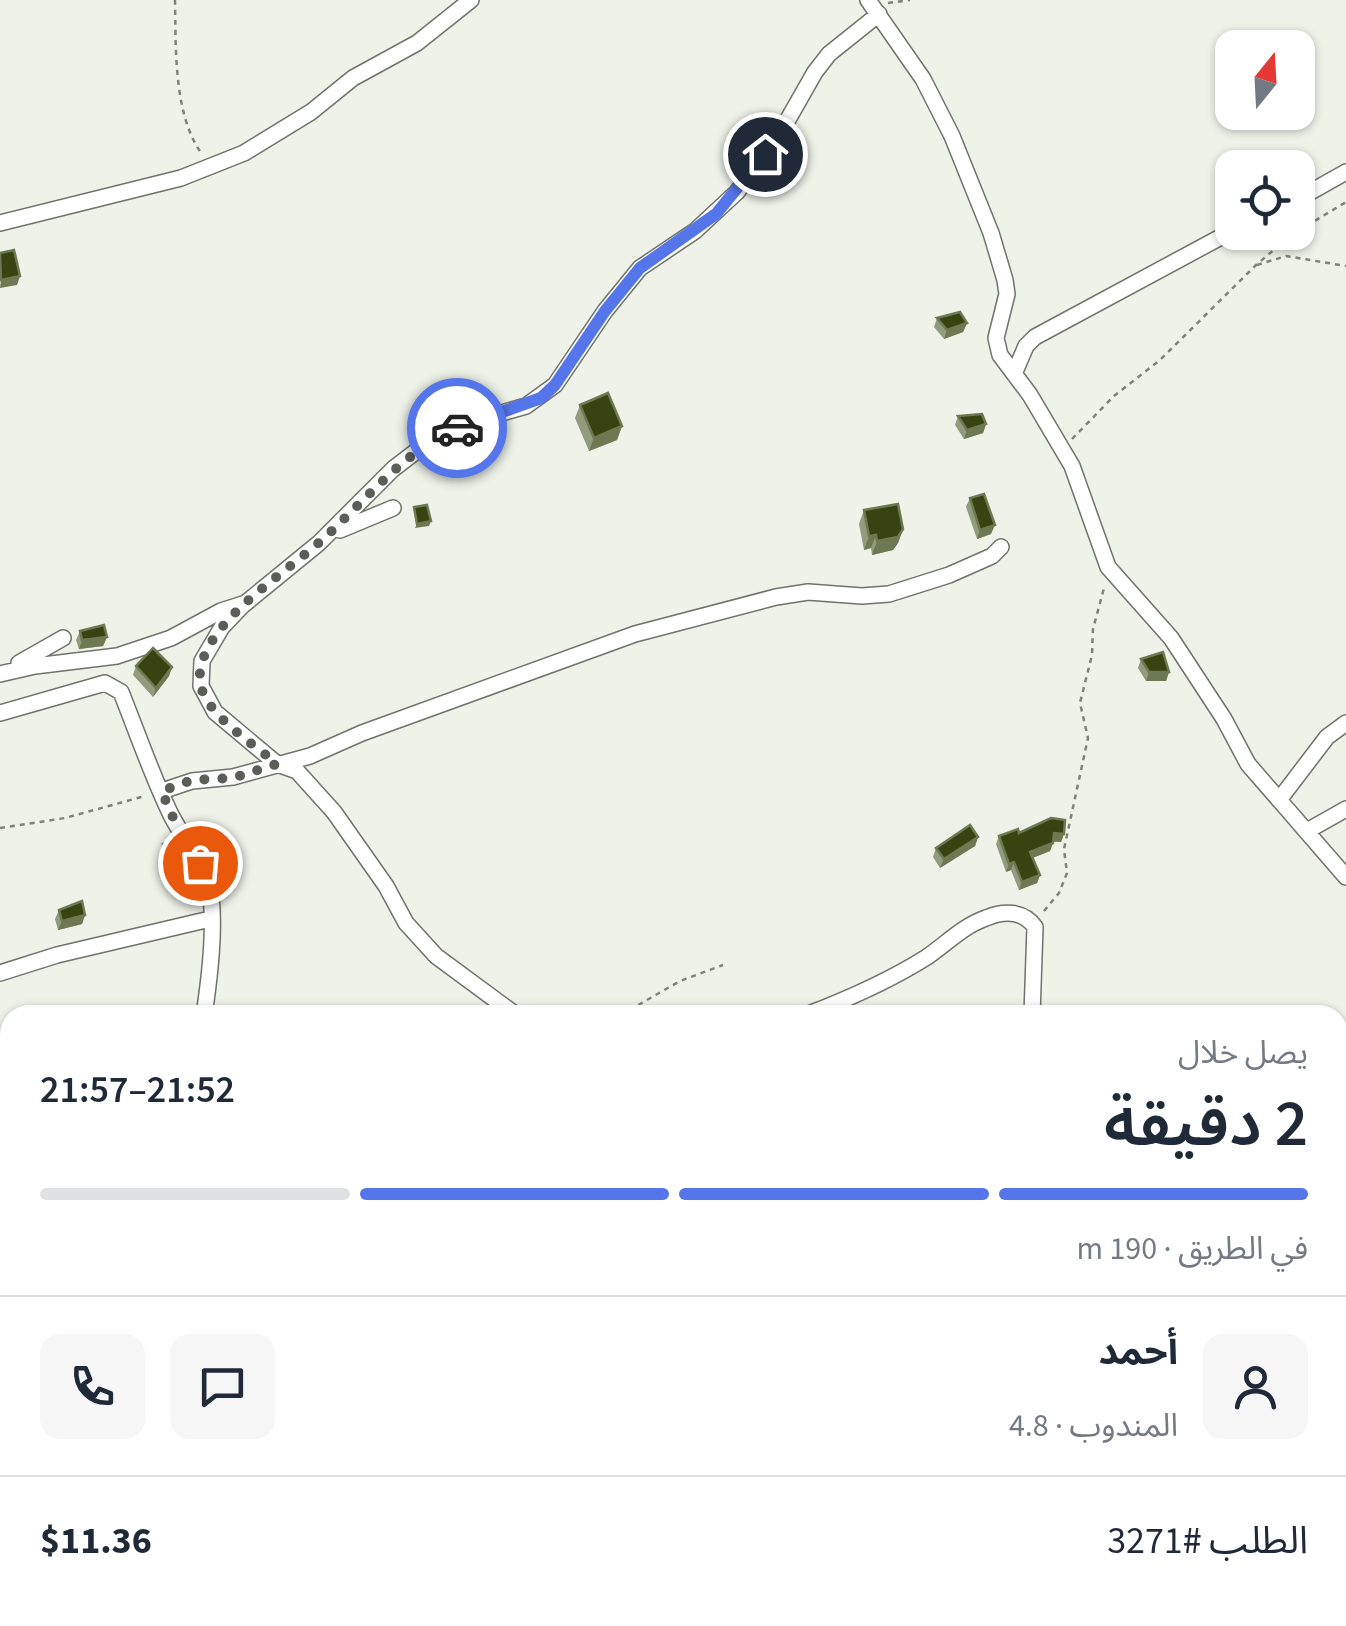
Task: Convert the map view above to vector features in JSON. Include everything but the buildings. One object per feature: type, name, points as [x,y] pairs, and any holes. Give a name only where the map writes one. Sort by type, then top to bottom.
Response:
[{"type":"street","points":[[0,224],[212,167],[282,131],[353,78],[417,43],[471,0]]},
{"type":"street","points":[[503,1005],[428,948],[406,923],[386,886],[334,812],[297,771],[277,764],[215,712],[200,686],[200,669],[208,646],[246,603],[319,542],[393,469],[427,443],[464,424],[526,406],[555,385],[605,311],[640,268],[695,231],[737,192],[778,136],[815,72],[873,6],[923,79],[952,136],[991,234],[1007,294],[996,344],[1030,395],[1082,490],[1108,567],[1171,638],[1248,764],[1346,877]]},
{"type":"street","points":[[1315,189],[1346,172]]},
{"type":"street","points":[[1014,374],[1026,346],[1035,337],[1215,241]]},
{"type":"street","points":[[319,542],[392,508]]},
{"type":"street","points":[[162,791],[192,780],[233,778],[331,748],[362,733],[635,634],[776,597],[808,592],[889,594],[983,561],[1001,547]]},
{"type":"street","points":[[0,673],[117,656],[172,638],[221,611],[246,603]]},
{"type":"street","points":[[0,673],[64,638]]},
{"type":"street","points":[[0,713],[105,683],[121,692],[170,812],[200,863],[212,900],[205,1005]]},
{"type":"street","points":[[1279,800],[1327,737],[1346,723]]},
{"type":"street","points":[[1308,831],[1346,809]]},
{"type":"street","points":[[831,1005],[927,957],[968,926],[987,917],[1016,914],[1032,922],[1036,933],[1032,1005]]},
{"type":"street","points":[[0,973],[210,920]]},
{"type":"path","points":[[175,0],[178,73],[188,123],[192,140],[212,167]]},
{"type":"path","points":[[873,6],[910,0]]},
{"type":"path","points":[[1315,221],[1346,202]]},
{"type":"path","points":[[1060,450],[1275,250]]},
{"type":"path","points":[[1256,266],[1286,256],[1346,266]]},
{"type":"path","points":[[1032,922],[1049,907],[1067,873],[1064,849],[1088,738],[1080,703],[1092,656],[1092,629],[1108,567]]},
{"type":"path","points":[[0,828],[64,818],[162,791]]},
{"type":"path","points":[[639,1005],[724,964]]},
{"type":"way so far","points":[[200,863],[162,791],[192,780],[233,778],[277,764],[209,705],[200,678],[208,646],[242,606],[319,542],[393,469],[427,443],[457,428]]},
{"type":"route","points":[[457,428],[541,398],[555,385],[605,311],[640,268],[716,214],[765,154]]}]
